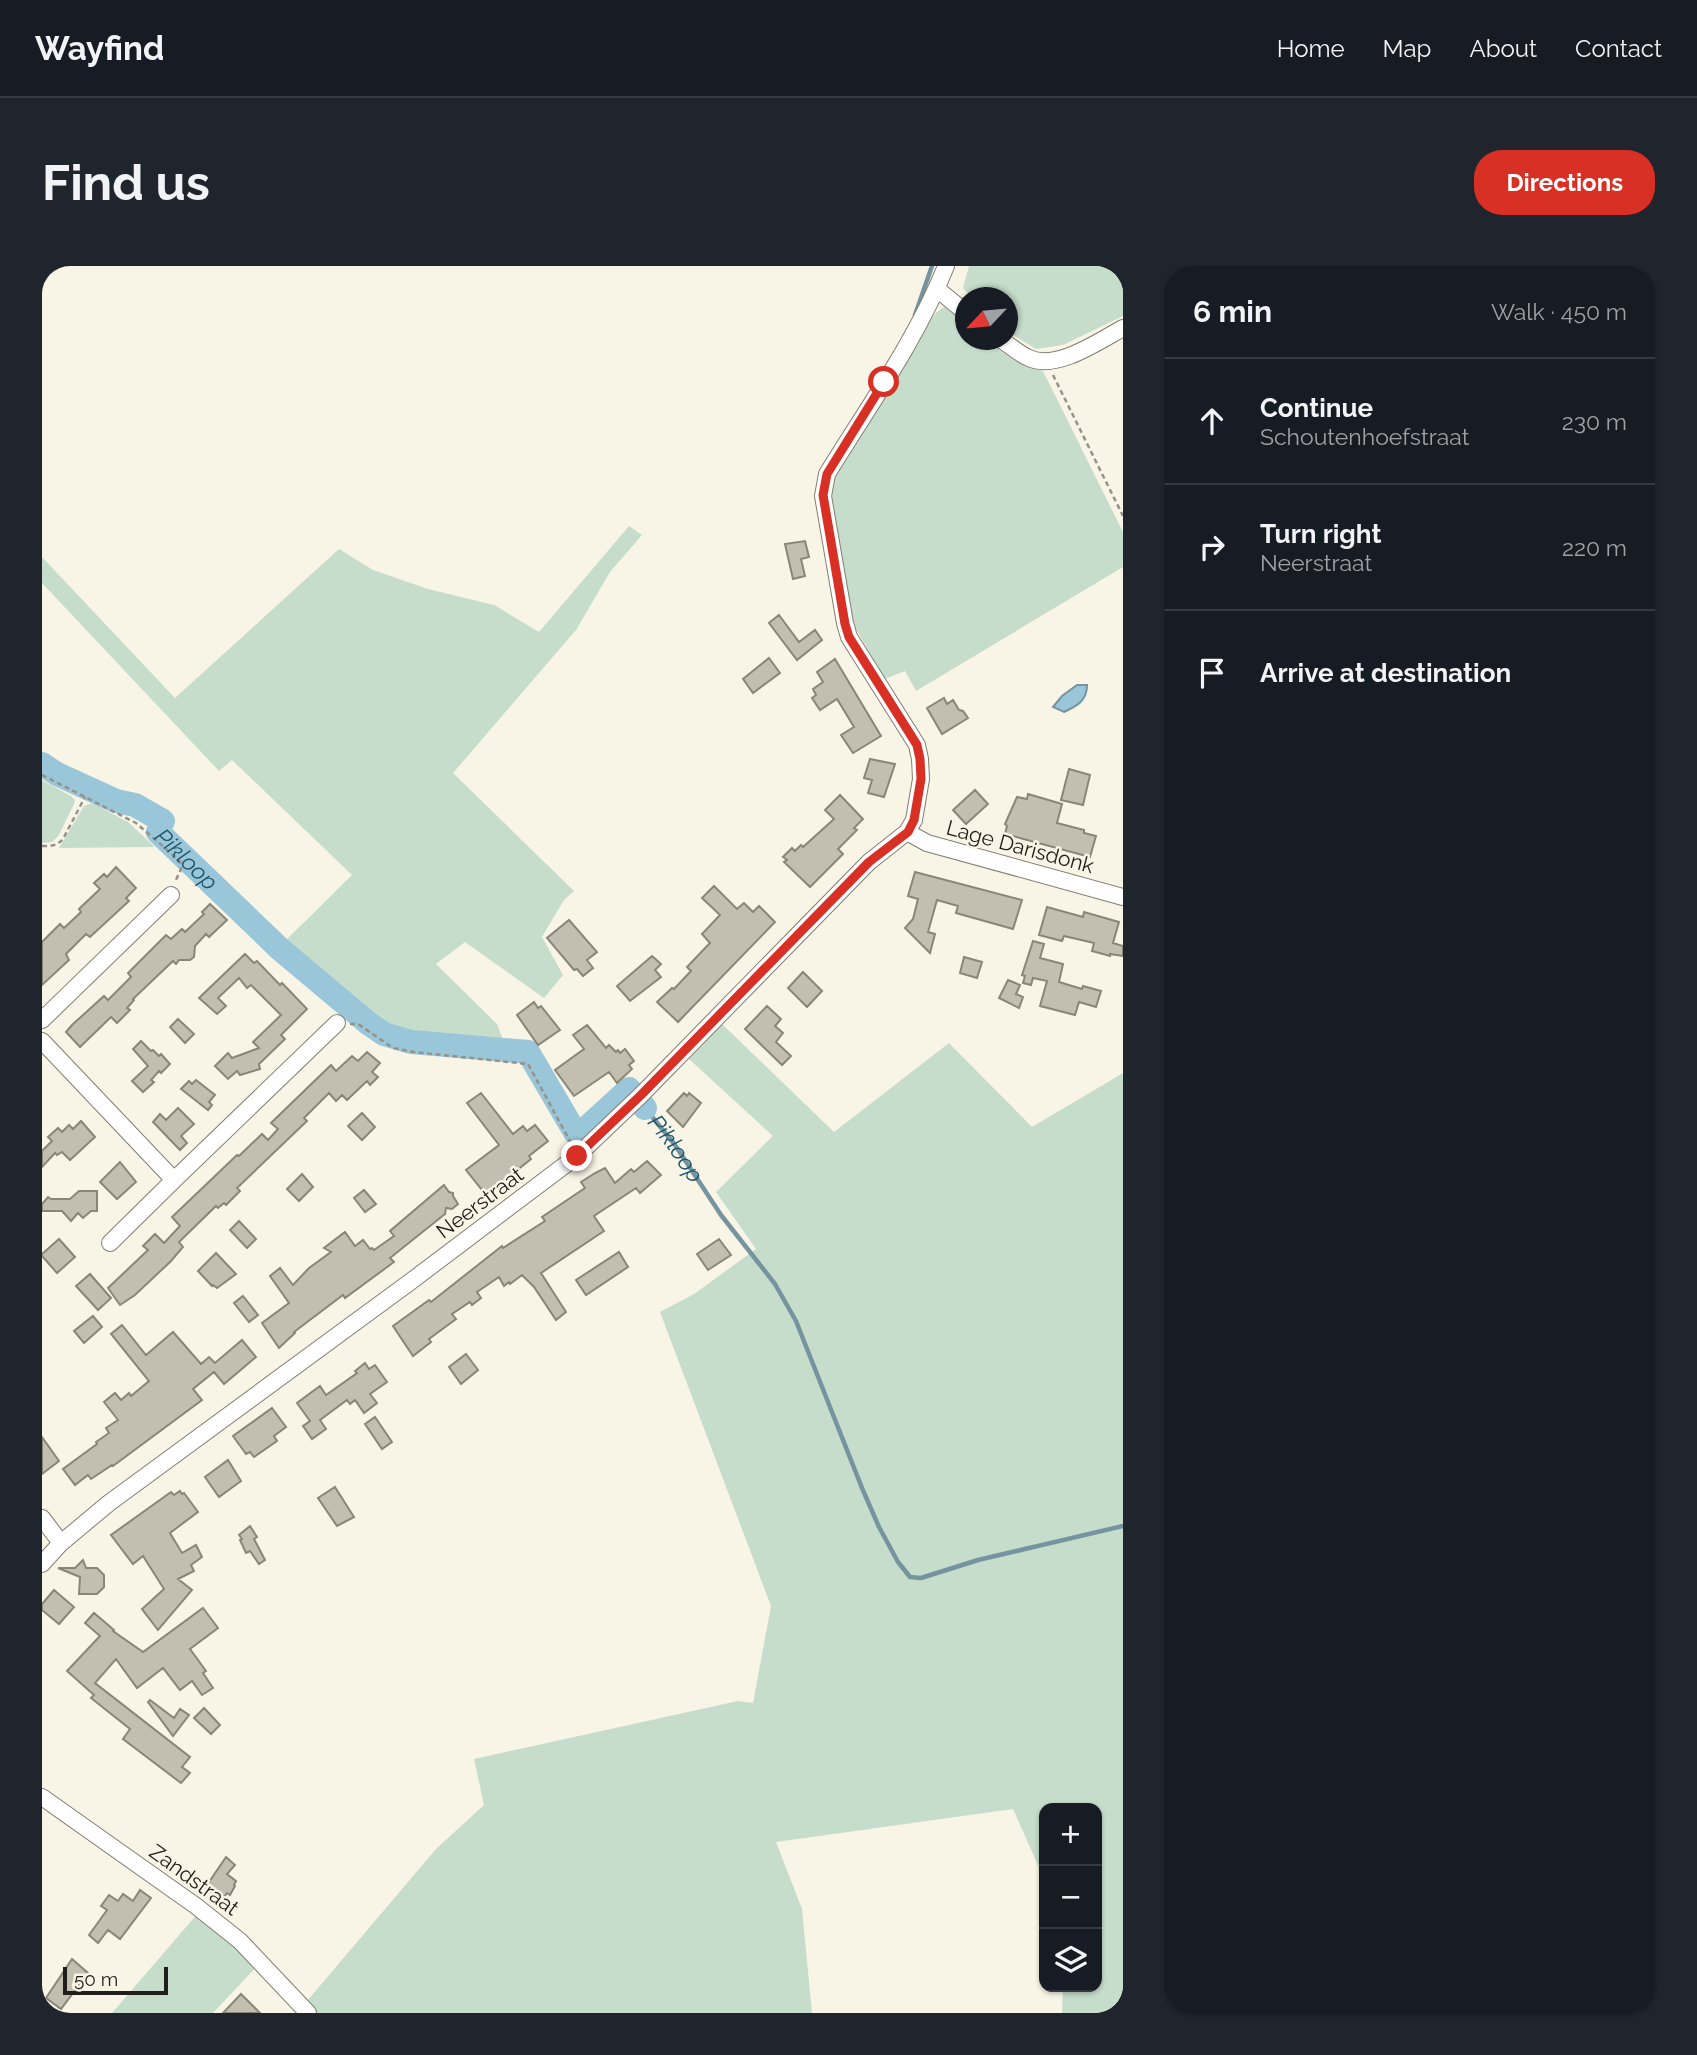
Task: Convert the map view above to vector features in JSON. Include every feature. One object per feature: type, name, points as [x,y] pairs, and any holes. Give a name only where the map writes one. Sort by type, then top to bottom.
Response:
[{"type":"street","points":[[908,832],[914,820],[921,779],[917,745],[849,637],[823,495],[827,474],[911,337],[946,266]]},
{"type":"street","points":[[937,289],[955,304]]},
{"type":"street","points":[[1017,350],[1031,359],[1051,361],[1072,355],[1123,328]]},
{"type":"street","name":"Lage Darisdonk","points":[[908,832],[927,843],[1123,897]]},
{"type":"street","name":"Neerstraat","points":[[42,1564],[61,1543],[109,1503],[577,1156],[637,1099],[869,862],[908,832]]},
{"type":"street","points":[[42,1020],[171,895]]},
{"type":"street","points":[[110,1242],[337,1023]]},
{"type":"street","points":[[42,1041],[174,1180]]},
{"type":"street","points":[[42,1519],[61,1543]]},
{"type":"street","name":"Zandstraat","points":[[42,1797],[197,1906],[240,1941],[308,2013]]},
{"type":"path","points":[[1046,360],[1123,516]]},
{"type":"path","points":[[42,775],[136,823],[180,861],[181,869],[171,895]]},
{"type":"path","points":[[42,846],[59,844],[85,797]]},
{"type":"path","points":[[337,1023],[358,1024],[393,1048],[528,1064],[577,1156]]},
{"type":"green space","points":[[969,266],[1123,266],[1123,316],[1063,345],[1036,349],[1018,338],[1018,287],[963,287]]},
{"type":"green space","points":[[944,307],[955,314],[955,350],[1002,350],[1017,362],[1043,371],[1123,532],[1123,567],[916,691],[905,671],[885,679],[852,622],[832,496],[834,478],[937,312]]},
{"type":"green space","points":[[629,526],[642,535],[610,572],[576,630],[453,773],[574,891],[564,900],[542,937],[563,975],[544,998],[465,942],[436,964],[497,1024],[510,1058],[399,1040],[384,1034],[280,946],[352,875],[232,760],[219,771],[42,583],[42,557],[175,698],[339,549],[373,570],[428,589],[494,605],[539,632]]},
{"type":"green space","points":[[42,780],[75,800],[59,835],[52,842],[42,843]]},
{"type":"green space","points":[[89,804],[128,822],[155,847],[59,848],[84,806]]},
{"type":"green space","points":[[722,1024],[834,1132],[949,1043],[1032,1127],[1123,1073],[1123,2013],[1062,2013],[1063,1992],[1102,1992],[1102,1803],[1039,1803],[1039,1868],[1013,1809],[776,1842],[802,1909],[812,2013],[318,2013],[307,2001],[436,1849],[484,1805],[474,1759],[738,1701],[753,1703],[771,1606],[660,1312],[694,1294],[756,1249],[716,1192],[773,1136],[689,1059]]},
{"type":"green space","points":[[199,1912],[258,1965],[213,2013],[112,2013]]},
{"type":"water","points":[[1077,685],[1087,685],[1080,702],[1064,712],[1053,707],[1062,696]]},
{"type":"building","points":[[805,541],[809,557],[801,559],[805,576],[793,579],[785,544]]},
{"type":"building","points":[[779,615],[799,642],[815,630],[822,640],[797,660],[769,623]]},
{"type":"building","points":[[769,658],[780,673],[753,693],[743,679]]},
{"type":"building","points":[[835,659],[881,736],[853,753],[841,735],[854,727],[837,699],[820,710],[812,698],[816,695],[813,689],[823,682],[817,672]]},
{"type":"building","points":[[944,698],[947,704],[953,700],[968,718],[942,734],[927,708]]},
{"type":"building","points":[[870,759],[895,764],[884,797],[868,793],[872,780],[864,778]]},
{"type":"building","points":[[1069,769],[1090,775],[1083,805],[1061,800]]},
{"type":"building","points":[[975,790],[988,804],[966,824],[953,810]]},
{"type":"building","points":[[1028,794],[1062,804],[1057,823],[1096,836],[1090,857],[1005,834],[1005,824],[1017,797],[1027,799]]},
{"type":"building","points":[[840,795],[863,819],[854,828],[857,830],[838,849],[843,854],[810,887],[784,862],[787,860],[783,857],[792,848],[795,851],[801,845],[803,847],[834,819],[825,810]]},
{"type":"building","points":[[116,867],[136,888],[126,898],[129,901],[90,937],[86,934],[66,954],[69,960],[42,985],[42,942],[60,924],[64,928],[81,912],[79,909],[100,889],[94,883],[104,874],[107,877]]},
{"type":"building","points":[[915,872],[1022,900],[1013,929],[956,913],[958,906],[937,900],[928,932],[935,934],[930,953],[905,928],[913,919],[918,899],[908,896]]},
{"type":"building","points":[[714,886],[737,909],[744,903],[753,912],[759,906],[775,922],[678,1022],[657,1002],[691,971],[687,967],[710,943],[702,934],[720,915],[702,898]]},
{"type":"building","points":[[210,904],[227,920],[209,937],[206,934],[195,946],[194,957],[190,960],[179,960],[176,964],[173,961],[133,999],[127,1008],[130,1010],[117,1023],[111,1017],[80,1047],[66,1032],[72,1025],[104,996],[108,1000],[131,977],[128,973],[166,935],[171,939],[182,929],[185,932],[204,914],[202,912]]},
{"type":"building","points":[[1047,907],[1083,917],[1084,912],[1119,922],[1113,943],[1123,946],[1123,956],[1092,951],[1094,943],[1064,936],[1062,941],[1039,935]]},
{"type":"building","points":[[569,920],[597,952],[587,960],[593,968],[583,976],[577,969],[574,970],[547,938]]},
{"type":"building","points":[[1033,941],[1044,944],[1040,958],[1063,964],[1059,982],[1101,991],[1096,1007],[1079,1002],[1075,1015],[1040,1006],[1047,981],[1033,978],[1031,985],[1023,983],[1025,976],[1022,975]]},
{"type":"building","points":[[245,954],[254,963],[257,961],[280,985],[282,983],[307,1009],[281,1035],[285,1039],[259,1064],[260,1069],[240,1075],[237,1071],[228,1079],[215,1066],[228,1053],[232,1058],[259,1048],[253,1042],[281,1015],[251,985],[247,988],[239,978],[218,998],[226,1006],[217,1014],[199,998]]},
{"type":"building","points":[[652,956],[661,964],[655,970],[661,977],[630,1001],[617,986]]},
{"type":"building","points":[[964,957],[982,962],[977,978],[960,973]]},
{"type":"building","points":[[803,972],[822,991],[807,1007],[788,988]]},
{"type":"building","points":[[1008,980],[1020,985],[1016,994],[1023,997],[1019,1008],[999,998]]},
{"type":"building","points":[[534,1002],[538,1008],[541,1006],[560,1030],[538,1045],[517,1015]]},
{"type":"building","points":[[767,1006],[781,1019],[775,1026],[783,1033],[776,1042],[791,1056],[782,1065],[745,1029]]},
{"type":"building","points":[[178,1019],[194,1034],[185,1043],[170,1027]]},
{"type":"building","points":[[587,1025],[606,1048],[609,1045],[620,1053],[625,1049],[634,1061],[629,1065],[632,1069],[617,1083],[609,1072],[574,1096],[555,1070],[584,1049],[573,1035]]},
{"type":"building","points":[[141,1041],[151,1051],[159,1056],[161,1054],[170,1064],[161,1073],[159,1071],[151,1080],[154,1082],[143,1092],[132,1081],[148,1066],[133,1049]]},
{"type":"building","points":[[367,1052],[380,1063],[372,1072],[378,1077],[370,1085],[367,1081],[347,1100],[342,1095],[336,1101],[329,1093],[304,1118],[307,1121],[237,1188],[240,1191],[226,1205],[224,1203],[218,1208],[216,1206],[179,1242],[183,1247],[171,1261],[135,1295],[120,1305],[108,1288],[148,1250],[143,1246],[155,1234],[164,1243],[180,1226],[172,1217],[262,1134],[268,1140],[278,1129],[271,1123],[331,1065],[336,1071],[352,1056],[358,1061]]},
{"type":"building","points":[[196,1080],[215,1095],[209,1102],[212,1105],[208,1110],[181,1089],[189,1081],[192,1084]]},
{"type":"building","points":[[481,1093],[513,1134],[523,1126],[527,1131],[535,1125],[548,1141],[529,1156],[531,1159],[486,1195],[466,1170],[499,1145],[467,1103]]},
{"type":"building","points":[[684,1093],[687,1096],[689,1093],[701,1103],[683,1127],[667,1111]]},
{"type":"building","points":[[178,1108],[194,1124],[181,1136],[187,1143],[180,1150],[153,1122],[160,1114],[166,1120]]},
{"type":"building","points":[[362,1113],[375,1127],[362,1140],[348,1126]]},
{"type":"building","points":[[81,1121],[95,1137],[70,1160],[62,1152],[57,1155],[55,1153],[42,1167],[42,1151],[52,1141],[48,1137],[58,1128],[62,1132],[69,1125],[73,1129]]},
{"type":"building","points":[[647,1161],[661,1175],[640,1193],[636,1188],[594,1216],[604,1231],[541,1273],[566,1312],[556,1320],[534,1287],[522,1275],[504,1286],[499,1277],[477,1292],[481,1298],[452,1314],[456,1319],[429,1339],[431,1342],[413,1356],[393,1326],[429,1300],[431,1302],[502,1246],[503,1248],[545,1221],[542,1217],[585,1188],[581,1182],[605,1168],[615,1183],[631,1169],[634,1172]]},
{"type":"building","points":[[120,1162],[136,1182],[117,1199],[100,1182]]},
{"type":"building","points":[[302,1174],[313,1187],[299,1201],[287,1189]]},
{"type":"building","points":[[444,1185],[453,1193],[458,1204],[452,1209],[446,1208],[445,1214],[390,1258],[394,1262],[345,1298],[343,1295],[294,1332],[279,1348],[262,1323],[289,1303],[270,1276],[280,1268],[293,1285],[309,1268],[331,1252],[324,1248],[345,1232],[355,1246],[363,1240],[374,1250],[394,1236],[390,1231]]},
{"type":"building","points":[[364,1190],[376,1204],[365,1212],[354,1198]]},
{"type":"building","points":[[79,1191],[97,1191],[97,1211],[91,1211],[83,1218],[78,1213],[71,1221],[62,1211],[42,1211],[42,1204],[48,1197],[70,1199]]},
{"type":"building","points":[[239,1221],[256,1239],[247,1248],[230,1230]]},
{"type":"building","points":[[59,1239],[75,1257],[57,1273],[42,1254]]},
{"type":"building","points":[[719,1239],[731,1255],[708,1270],[697,1254]]},
{"type":"building","points":[[619,1252],[628,1267],[586,1295],[576,1280]]},
{"type":"building","points":[[216,1253],[236,1274],[217,1288],[198,1271]]},
{"type":"building","points":[[90,1274],[111,1298],[98,1310],[76,1286]]},
{"type":"building","points":[[243,1296],[258,1315],[249,1322],[234,1303]]},
{"type":"building","points":[[93,1316],[102,1327],[84,1343],[74,1331]]},
{"type":"building","points":[[122,1325],[146,1355],[173,1332],[201,1364],[209,1357],[215,1363],[242,1340],[256,1357],[224,1384],[214,1372],[193,1389],[202,1400],[113,1466],[91,1479],[88,1475],[75,1485],[63,1469],[97,1444],[96,1442],[109,1433],[106,1428],[118,1420],[104,1402],[115,1393],[121,1400],[129,1393],[131,1396],[149,1381],[111,1334]]},
{"type":"building","points":[[466,1354],[478,1370],[461,1384],[449,1367]]},
{"type":"building","points":[[365,1363],[369,1369],[375,1365],[387,1382],[370,1394],[377,1403],[364,1413],[355,1400],[350,1404],[347,1400],[320,1420],[326,1429],[312,1439],[303,1426],[310,1421],[297,1403],[320,1386],[326,1395],[357,1373],[355,1371]]},
{"type":"building","points":[[272,1408],[286,1427],[274,1436],[277,1441],[254,1457],[250,1452],[246,1454],[233,1436]]},
{"type":"building","points":[[375,1417],[392,1442],[382,1449],[365,1424]]},
{"type":"building","points":[[42,1437],[59,1461],[42,1474]]},
{"type":"building","points":[[228,1460],[241,1481],[219,1497],[205,1477]]},
{"type":"building","points":[[335,1487],[354,1517],[337,1526],[318,1498]]},
{"type":"building","points":[[180,1491],[198,1512],[170,1533],[182,1553],[196,1545],[202,1557],[191,1565],[194,1571],[178,1579],[192,1590],[158,1630],[142,1609],[164,1589],[143,1556],[133,1564],[111,1535],[171,1492],[174,1495]]},
{"type":"building","points":[[250,1526],[265,1560],[259,1564],[250,1551],[246,1553],[240,1540],[242,1539],[239,1535]]},
{"type":"building","points":[[83,1560],[86,1568],[97,1568],[104,1575],[104,1587],[97,1594],[79,1594],[80,1577],[58,1568],[75,1568]]},
{"type":"building","points":[[54,1590],[74,1607],[59,1624],[42,1610],[42,1604]]},
{"type":"building","points":[[203,1608],[218,1628],[190,1649],[206,1671],[203,1673],[213,1688],[202,1695],[192,1681],[180,1690],[163,1668],[137,1688],[116,1659],[95,1683],[190,1757],[182,1767],[190,1773],[181,1783],[123,1739],[130,1729],[91,1698],[94,1695],[67,1671],[100,1636],[85,1623],[94,1613],[113,1631],[143,1652]]},
{"type":"building","points":[[150,1700],[174,1718],[180,1709],[189,1715],[173,1736],[148,1702]]},
{"type":"building","points":[[204,1708],[220,1725],[211,1734],[194,1718]]},
{"type":"building","points":[[226,1857],[235,1865],[227,1874],[236,1881],[230,1895],[227,1893],[222,1900],[205,1888]]},
{"type":"building","points":[[140,1890],[151,1898],[120,1939],[108,1930],[98,1943],[89,1935],[107,1910],[101,1906],[109,1895],[118,1901],[123,1894],[133,1901]]},
{"type":"building","points":[[72,1959],[88,1973],[61,2009],[46,1998]]},
{"type":"building","points":[[241,1994],[260,2013],[223,2013]]},
{"type":"waterway","points":[[915,315],[932,266]]},
{"type":"waterway","name":"Pikloop","points":[[42,764],[57,774],[116,801],[135,805],[163,821],[158,832],[280,949],[384,1034],[411,1042],[528,1052],[576,1134],[583,1131],[629,1089],[645,1108]]},
{"type":"waterway","name":"Pikloop","points":[[645,1108],[675,1145],[721,1215],[775,1284],[796,1321],[879,1527],[898,1562],[910,1577],[921,1578],[978,1560],[1123,1526]]},
{"type":"route","points":[[577,1156],[641,1095],[869,862],[908,832],[914,820],[921,779],[917,745],[849,637],[823,495],[827,474],[884,382]]}]
